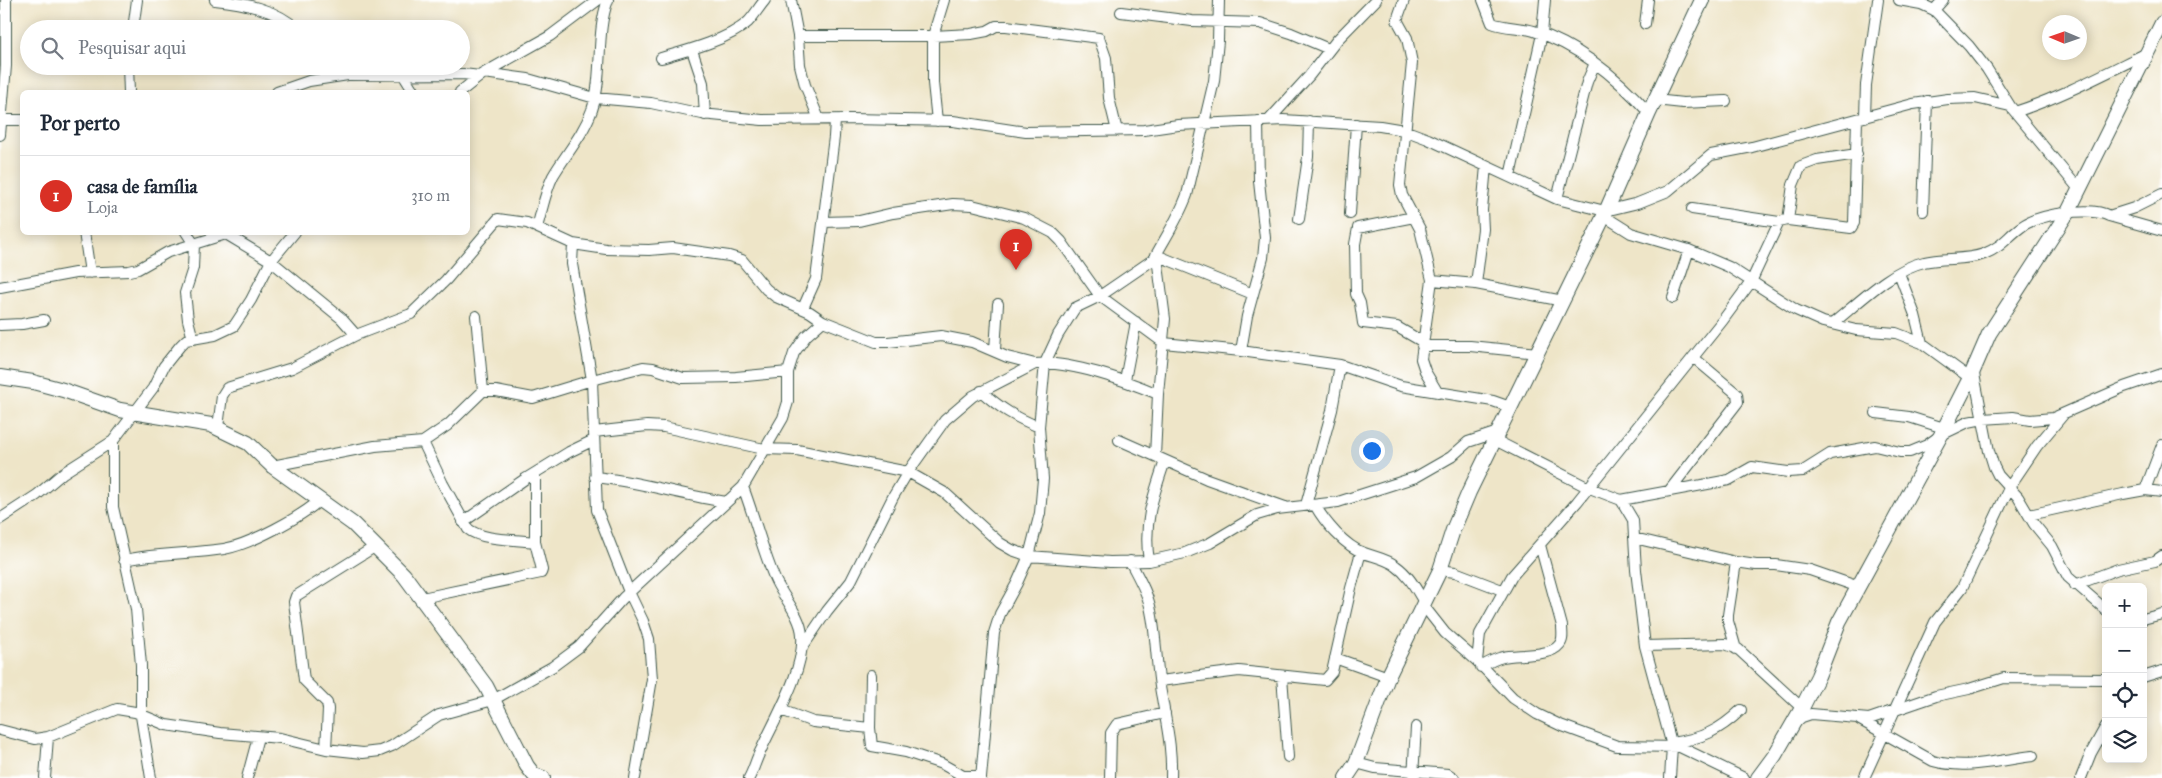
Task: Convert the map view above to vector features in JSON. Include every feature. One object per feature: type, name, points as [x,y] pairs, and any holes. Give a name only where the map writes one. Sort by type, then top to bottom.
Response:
[{"type":"street","points":[[0,135],[6,66],[6,0]]},
{"type":"street","points":[[134,20],[137,0]]},
{"type":"street","points":[[215,0],[279,15],[288,20]]},
{"type":"street","points":[[462,90],[482,74],[550,36],[598,0]]},
{"type":"street","points":[[537,228],[553,177],[586,125],[595,98],[600,72],[602,26],[608,0]]},
{"type":"street","points":[[661,58],[692,50],[739,28],[749,21],[765,0]]},
{"type":"street","points":[[791,0],[798,36],[800,64],[805,85],[819,119]]},
{"type":"street","points":[[937,121],[933,83],[933,36],[944,0]]},
{"type":"street","points":[[872,675],[870,728],[873,747],[906,752],[942,764],[963,778],[980,778],[994,633],[1000,614],[1029,556],[1038,526],[1043,479],[1038,426],[1040,364],[1075,308],[1100,296],[1157,256],[1181,212],[1187,195],[1202,125],[1214,81],[1219,0]]},
{"type":"street","points":[[1269,120],[1309,76],[1329,49],[1376,0]]},
{"type":"street","points":[[1404,0],[1397,20],[1407,38],[1412,63],[1400,185],[1402,195],[1420,229],[1432,280],[1429,313],[1422,344],[1421,359],[1425,371],[1438,393]]},
{"type":"street","points":[[1483,0],[1492,23],[1525,28],[1563,43],[1595,62],[1628,90],[1652,106],[1726,101]]},
{"type":"street","points":[[1510,176],[1542,34],[1545,0]]},
{"type":"street","points":[[1645,24],[1648,0]]},
{"type":"street","points":[[1346,778],[1356,763],[1388,677],[1440,570],[1453,530],[1496,436],[1563,301],[1702,0]]},
{"type":"street","points":[[1692,209],[1849,228],[1852,226],[1861,118],[1878,0]]},
{"type":"street","points":[[1898,0],[1920,2],[1934,10],[1969,46],[1987,69],[2013,109],[2078,188]]},
{"type":"street","points":[[1934,10],[1943,0]]},
{"type":"street","points":[[1121,12],[1154,18],[1219,23],[1260,23],[1291,33],[1329,49]]},
{"type":"street","points":[[1758,778],[1775,755],[1802,708],[1818,676],[1839,622],[1943,431],[1989,334],[2068,212],[2078,188],[2153,46],[2162,23]]},
{"type":"street","points":[[798,36],[933,36],[971,34],[987,31],[996,26],[1006,26],[1100,38],[1106,58],[1110,98],[1117,131]]},
{"type":"street","points":[[1604,214],[1668,191],[1711,155],[1752,147],[1927,102],[1975,98],[2013,109],[2035,106],[2094,80],[2153,46]]},
{"type":"street","points":[[692,50],[703,82],[705,115]]},
{"type":"street","points":[[1557,199],[1587,82],[1595,62]]},
{"type":"street","points":[[470,74],[528,79],[595,98],[651,104],[705,115],[762,120],[953,121],[1026,132],[1117,131],[1269,120],[1356,124],[1404,130],[1510,176],[1557,199],[1604,214],[1631,234],[1689,250],[1729,266],[1796,310],[1832,324],[1856,330],[1896,333],[1922,343],[1972,373],[1983,419],[1988,452],[1994,467],[2010,486],[2029,516],[2052,546],[2068,577],[2102,607]]},
{"type":"street","points":[[128,75],[129,90]]},
{"type":"street","points":[[283,90],[308,81],[357,75]]},
{"type":"street","points":[[384,75],[434,75]]},
{"type":"street","points":[[404,76],[413,90]]},
{"type":"street","points":[[1923,211],[1927,102]]},
{"type":"street","points":[[1,120],[20,120]]},
{"type":"street","points":[[803,308],[816,279],[834,137],[834,120]]},
{"type":"street","points":[[1241,351],[1263,258],[1265,238],[1259,173],[1258,121]]},
{"type":"street","points":[[1299,219],[1308,157],[1309,121]]},
{"type":"street","points":[[1350,214],[1356,124]]},
{"type":"street","points":[[1479,664],[1477,642],[1502,590],[1693,357],[1751,282],[1784,221],[1796,174],[1801,166],[1817,160],[1857,154]]},
{"type":"street","points":[[1476,284],[1483,229],[1482,210],[1486,166]]},
{"type":"street","points":[[2109,216],[2134,208],[2162,194]]},
{"type":"street","points":[[824,222],[859,221],[893,213],[953,204],[972,205],[1024,218],[1044,227],[1061,241],[1100,296],[1164,343],[1241,351],[1340,365],[1401,386],[1493,401],[1510,407]]},
{"type":"street","points":[[1832,324],[1899,273],[1925,261],[1984,254],[2001,246],[2030,221],[2068,212],[2102,212],[2109,216],[2162,231]]},
{"type":"street","points":[[1414,217],[1358,228],[1355,244],[1356,294],[1360,303],[1363,323],[1397,327],[1422,344],[1470,346],[1538,353]]},
{"type":"street","points":[[218,427],[222,396],[227,388],[292,368],[356,335],[411,314],[446,280],[498,219],[527,223],[572,244],[616,250],[673,248],[729,256],[742,260],[766,289],[776,297],[803,308],[822,321],[876,342],[941,336],[972,342],[995,350],[1007,357],[1040,364],[1064,365],[1125,380],[1158,394]]},
{"type":"street","points":[[84,235],[90,273]]},
{"type":"street","points":[[188,235],[194,244],[193,268],[185,293],[188,320],[193,339]]},
{"type":"street","points":[[0,287],[75,273],[118,273],[138,269],[158,256],[223,235]]},
{"type":"street","points":[[232,235],[271,261],[341,318],[356,335]]},
{"type":"street","points":[[0,520],[37,495],[63,473],[113,441],[174,353],[186,340],[215,334],[234,326],[251,300],[271,261],[292,235]]},
{"type":"street","points":[[572,244],[572,264],[592,380],[597,510],[629,592],[644,621],[649,639],[652,679],[635,778]]},
{"type":"street","points":[[1673,298],[1689,250]]},
{"type":"street","points":[[1157,256],[1253,294]]},
{"type":"street","points":[[1155,456],[1158,394],[1164,343],[1164,300],[1157,256]]},
{"type":"street","points":[[1899,273],[1916,315],[1922,343]]},
{"type":"street","points":[[1432,280],[1476,284],[1563,301]]},
{"type":"street","points":[[995,350],[998,304]]},
{"type":"street","points":[[476,316],[483,391]]},
{"type":"street","points":[[0,324],[22,324],[44,320]]},
{"type":"street","points":[[0,730],[35,739],[48,737],[117,709],[129,710],[166,725],[280,738],[326,749],[363,753],[380,751],[392,746],[439,715],[494,700],[545,671],[579,647],[629,592],[743,487],[783,418],[788,402],[788,372],[794,353],[801,342],[822,321]]},
{"type":"street","points":[[1125,380],[1136,322]]},
{"type":"street","points":[[1669,491],[1738,402],[1737,394],[1693,357]]},
{"type":"street","points":[[749,778],[760,750],[781,710],[802,648],[851,581],[882,518],[908,472],[945,420],[958,407],[981,392],[1040,364]]},
{"type":"street","points":[[1311,505],[1340,365]]},
{"type":"street","points":[[272,466],[375,446],[423,442],[448,425],[483,391],[496,391],[533,398],[643,367],[653,368],[683,378],[788,372]]},
{"type":"street","points":[[463,522],[594,436],[648,426],[664,427],[764,449],[797,450],[908,472],[946,493],[1000,543],[1029,556],[1110,562],[1149,561],[1185,553],[1210,543],[1257,515],[1285,506],[1338,502],[1416,477],[1451,457],[1468,442],[1496,436],[1587,486],[1621,500],[1729,480],[1752,467],[1788,472],[1803,470],[1830,454],[1875,446],[1900,452],[1910,452],[1927,445],[1943,431],[1968,422],[1983,419],[2048,419],[2132,384],[2162,374]]},
{"type":"street","points":[[0,377],[40,384],[92,402],[134,413],[192,420],[218,427],[248,443],[272,466],[353,524],[404,575],[486,686],[527,766],[538,777]]},
{"type":"street","points":[[981,392],[1011,415],[1038,426]]},
{"type":"street","points":[[1876,413],[1909,417],[1943,431]]},
{"type":"street","points":[[1864,778],[1935,622],[1962,588],[2010,486],[2037,446],[2064,413]]},
{"type":"street","points":[[1119,440],[1164,461],[1285,506]]},
{"type":"street","points":[[113,441],[113,508],[136,609],[139,633],[141,716],[151,778]]},
{"type":"street","points":[[423,442],[463,522],[474,532],[496,538],[535,542]]},
{"type":"street","points":[[2145,490],[2162,445]]},
{"type":"street","points":[[1149,561],[1146,541],[1147,520],[1164,461]]},
{"type":"street","points":[[422,598],[541,573],[542,570],[535,542],[535,474]]},
{"type":"street","points":[[595,477],[638,483],[708,500],[727,502]]},
{"type":"street","points":[[2001,506],[2002,478]]},
{"type":"street","points":[[743,487],[774,579],[785,594],[802,633],[802,648]]},
{"type":"street","points":[[2029,516],[2145,490],[2162,492]]},
{"type":"street","points":[[124,560],[145,556],[224,549],[240,545],[311,508],[320,500]]},
{"type":"street","points":[[1621,500],[1633,520],[1636,570],[1645,646],[1671,744],[1670,778]]},
{"type":"street","points":[[1311,505],[1338,534],[1362,552],[1396,565],[1410,580],[1423,604],[1445,633],[1513,698],[1537,714],[1560,725],[1616,746],[1671,744],[1697,738],[1726,724],[1741,710]]},
{"type":"street","points":[[1634,538],[1756,566],[1776,565],[1810,570],[1859,587]]},
{"type":"street","points":[[1479,664],[1501,658],[1547,652],[1558,647],[1562,640],[1562,626],[1540,545]]},
{"type":"street","points":[[326,749],[327,703],[304,680],[294,602],[296,596],[376,546]]},
{"type":"street","points":[[1160,681],[1240,671],[1325,680],[1332,672],[1362,552]]},
{"type":"street","points":[[2075,585],[2118,569],[2155,561],[2162,556]]},
{"type":"street","points":[[1130,561],[1145,592],[1151,611],[1172,754],[1172,778]]},
{"type":"street","points":[[1736,562],[1728,621],[1736,649]]},
{"type":"street","points":[[1440,570],[1455,572],[1502,590]]},
{"type":"street","points":[[2147,619],[2162,614]]},
{"type":"street","points":[[1645,646],[1725,644],[1736,649],[1802,708]]},
{"type":"street","points":[[1335,658],[1388,677]]},
{"type":"street","points":[[1282,676],[1288,757]]},
{"type":"street","points":[[1860,720],[1893,712],[1936,696],[1969,689],[2004,678],[2102,679]]},
{"type":"street","points":[[781,710],[814,722],[870,728]]},
{"type":"street","points":[[1110,778],[1111,733],[1113,727],[1117,724],[1166,713]]},
{"type":"street","points":[[1790,727],[1802,717],[1811,714],[1824,714],[1860,720],[1933,761],[1952,765],[1985,763],[2033,756]]},
{"type":"street","points":[[1414,775],[1416,727]]},
{"type":"street","points":[[2082,778],[2091,753],[2102,733]]},
{"type":"street","points":[[45,778],[48,737]]},
{"type":"street","points":[[247,778],[258,737]]},
{"type":"street","points":[[1671,744],[1744,778]]},
{"type":"street","points":[[1356,763],[1414,775],[1448,774],[1454,778]]},
{"type":"place","name":"casa de família","points":[[1016,270]]}]
